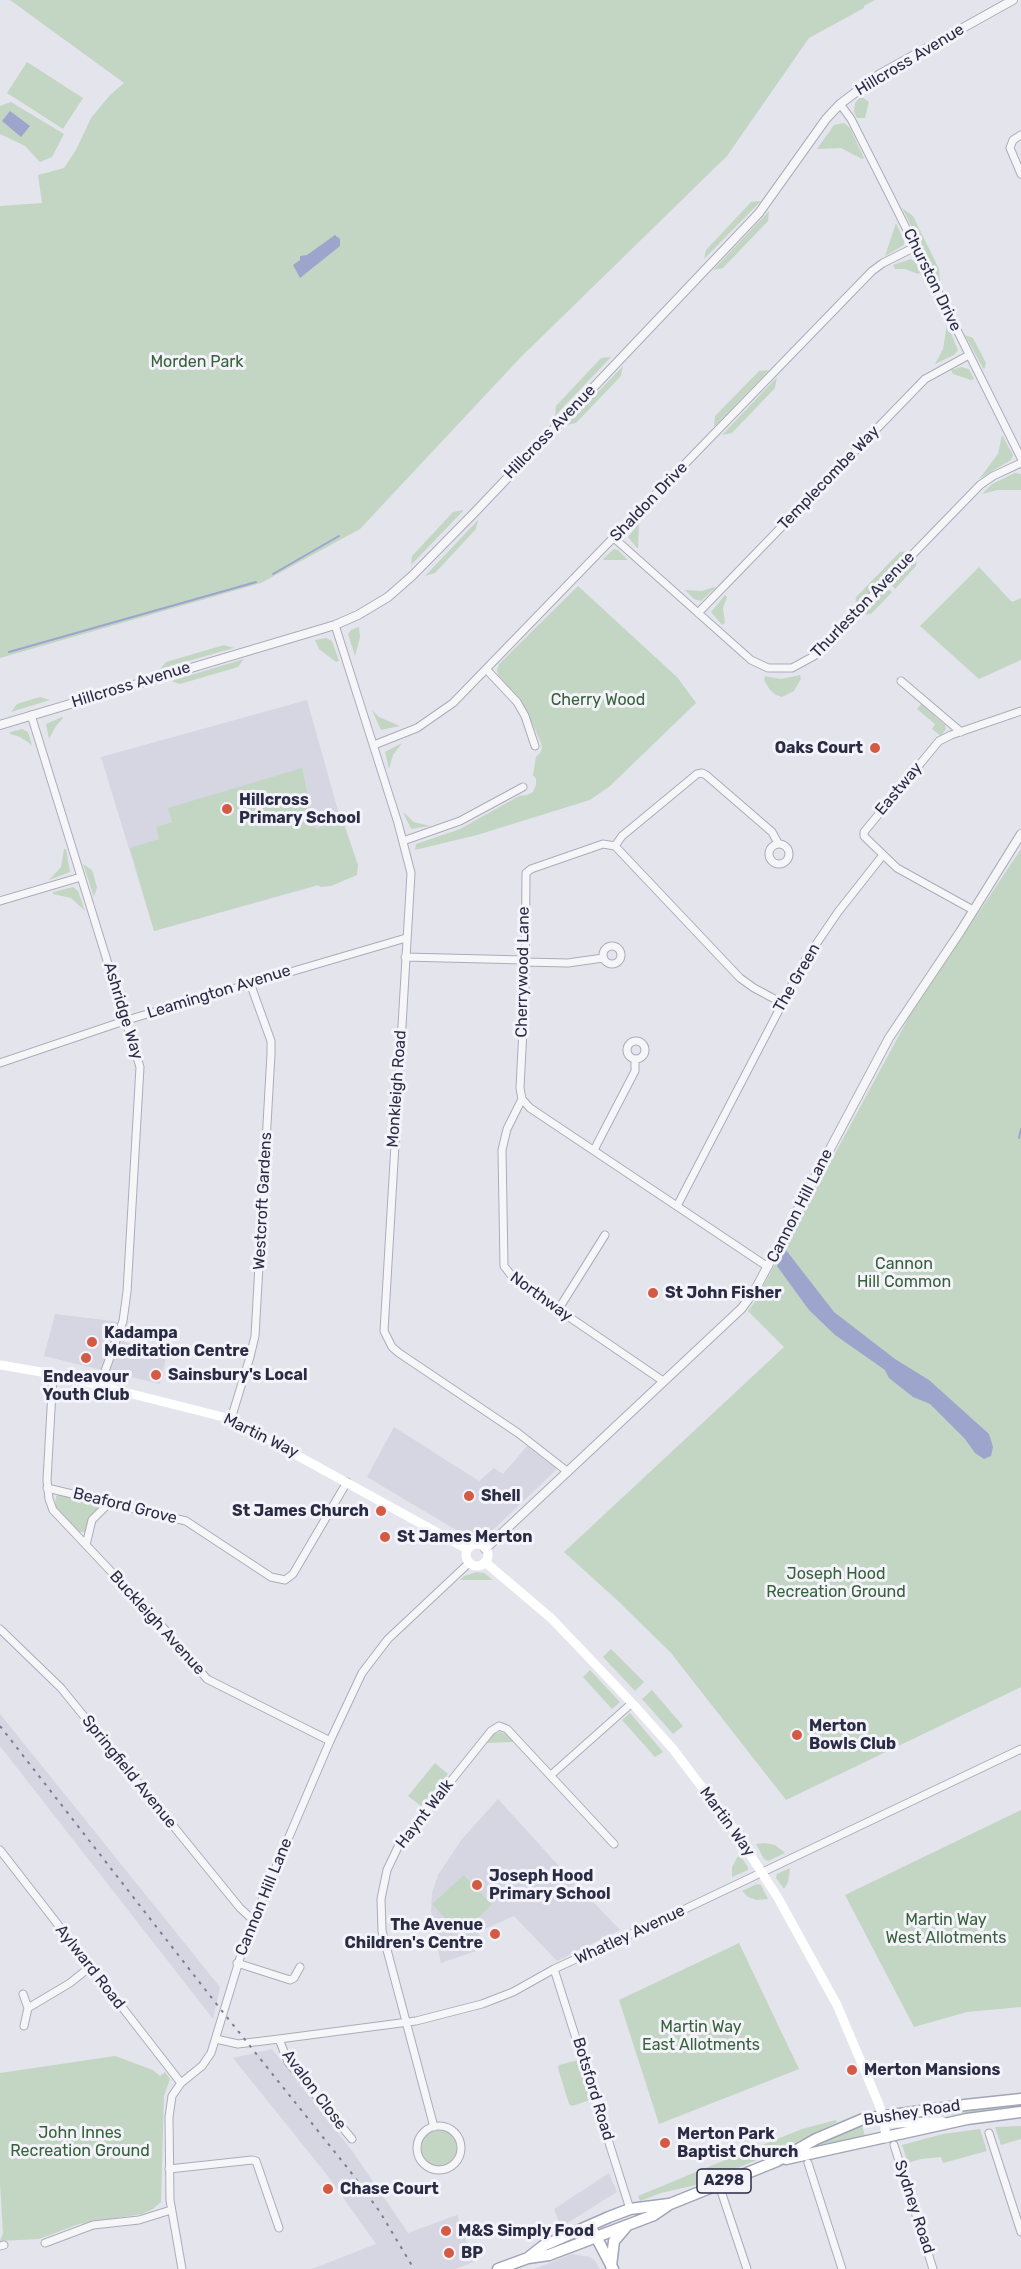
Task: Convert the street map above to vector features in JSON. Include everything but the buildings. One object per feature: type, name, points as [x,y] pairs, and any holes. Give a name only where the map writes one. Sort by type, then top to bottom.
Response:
[{"type":"main road","name":"Martin Way","points":[[0,1365],[53,1374],[231,1419],[467,1549]]},
{"type":"main road","points":[[475,1545],[485,1549],[487,1555],[485,1562],[479,1566],[469,1563],[466,1557],[467,1549],[475,1545]]},
{"type":"main road","name":"Martin Way","points":[[485,1562],[552,1619],[632,1702],[710,1796],[762,1872],[816,1964],[860,2057],[890,2141]]},
{"type":"main road","name":"Bushey Road","points":[[523,2263],[654,2215],[670,2204],[777,2161],[863,2119],[1021,2100]]},
{"type":"main road","name":"Bushey Road","points":[[777,2161],[890,2141],[950,2123],[984,2116],[1021,2112]]},
{"type":"main road","name":"Bushey Road","points":[[883,2118],[892,2123],[950,2123]]},
{"type":"main road","name":"Bushey Road","points":[[523,2263],[543,2246],[589,2225],[630,2209],[670,2204]]},
{"type":"main road","points":[[612,2268],[614,2241],[629,2224]]},
{"type":"main road","points":[[589,2225],[612,2268]]},
{"type":"main road","points":[[498,2269],[523,2263]]},
{"type":"street","name":"Hillcross Avenue","points":[[0,725],[335,625],[358,615],[388,597],[444,544],[759,213],[840,104],[879,74],[1013,0]]},
{"type":"street","name":"Churston Drive","points":[[840,104],[851,119],[1021,458]]},
{"type":"street","points":[[1021,135],[1011,143],[1010,148],[1021,174]]},
{"type":"street","name":"Shaldon Drive","points":[[374,745],[431,719],[453,703],[872,271],[915,247]]},
{"type":"street","name":"Templecombe Way","points":[[698,613],[925,379],[969,355]]},
{"type":"street","name":"Thurleston Avenue","points":[[614,538],[757,664],[780,670],[803,664],[814,656],[980,485],[1021,463]]},
{"type":"street","name":"Monkleigh Road","points":[[335,625],[374,745],[411,873],[384,1331],[392,1347],[399,1353],[518,1432],[568,1472]]},
{"type":"street","points":[[486,669],[517,702],[525,716],[535,746]]},
{"type":"street","points":[[901,681],[961,732]]},
{"type":"street","name":"Eastway","points":[[883,855],[864,836],[865,829],[939,741],[1021,711]]},
{"type":"street","name":"Ashridge Way","points":[[31,716],[127,1020],[141,1076],[127,1292],[123,1321],[100,1385]]},
{"type":"street","points":[[778,843],[772,832],[702,773],[622,836],[615,846],[740,978],[782,1003]]},
{"type":"street","points":[[403,841],[460,821],[523,787]]},
{"type":"street","name":"Cannon Hill Lane","points":[[485,1549],[737,1314],[755,1290],[889,1038],[1021,834]]},
{"type":"street","name":"Cherrywood Lane","points":[[522,1099],[520,1088],[526,873],[531,869],[603,844],[615,846]]},
{"type":"street","points":[[883,855],[906,873],[973,910]]},
{"type":"street","name":"The Green","points":[[677,1206],[808,955],[838,912],[883,855]]},
{"type":"street","points":[[0,901],[81,877]]},
{"type":"street","name":"Leamington Avenue","points":[[0,1063],[127,1020],[406,938]]},
{"type":"street","points":[[405,957],[568,963],[603,958]]},
{"type":"street","name":"Westcroft Gardens","points":[[231,1419],[254,1346],[271,1054],[270,1041],[250,983]]},
{"type":"street","points":[[594,1150],[635,1071],[635,1059]]},
{"type":"street","points":[[522,1099],[530,1107],[768,1267]]},
{"type":"street","name":"Northway","points":[[522,1099],[507,1129],[502,1150],[504,1266],[515,1280],[663,1382]]},
{"type":"street","points":[[558,1310],[605,1235]]},
{"type":"street","name":"Buckleigh Avenue","points":[[53,1374],[47,1488],[48,1499],[53,1510],[155,1618],[207,1679],[330,1741]]},
{"type":"street","name":"Beaford Grove","points":[[47,1488],[186,1521],[271,1577],[285,1580],[293,1574],[347,1482]]},
{"type":"street","points":[[86,1545],[92,1520],[109,1503]]},
{"type":"street","name":"Cannon Hill Lane","points":[[182,2269],[171,2210],[170,2100],[181,2083],[208,2060],[237,1963],[253,1920],[356,1684],[380,1647],[469,1563]]},
{"type":"street","name":"Springfield Avenue","points":[[0,1629],[61,1688],[240,1908],[253,1920]]},
{"type":"street","points":[[551,1775],[632,1702]]},
{"type":"street","name":"Haynt Walk","points":[[406,2022],[382,1931],[381,1899],[387,1870],[394,1854],[494,1728],[507,1729],[614,1844]]},
{"type":"street","name":"Whatley Avenue","points":[[216,2038],[238,2044],[279,2039],[406,2022],[482,2004],[513,1992],[554,1969],[1021,1749]]},
{"type":"street","name":"Aylward Road","points":[[0,1850],[181,2083]]},
{"type":"street","points":[[237,1963],[290,1980],[294,1978],[300,1967]]},
{"type":"street","points":[[28,2008],[70,1983],[90,1967]]},
{"type":"street","name":"Botsford Road","points":[[554,1969],[630,2209]]},
{"type":"street","points":[[23,1994],[28,2008],[24,2026]]},
{"type":"street","points":[[406,2022],[434,2127]]},
{"type":"street","name":"Avalon Close","points":[[279,2039],[288,2062],[352,2139]]},
{"type":"street","points":[[434,2127],[449,2128],[455,2133],[462,2146],[458,2161],[446,2170],[426,2166],[418,2154],[417,2147],[422,2134],[434,2127]]},
{"type":"street","points":[[989,2133],[1021,2232]]},
{"type":"street","name":"Sydney Road","points":[[890,2141],[933,2269]]},
{"type":"street","points":[[169,2169],[256,2161],[261,2170],[279,2228]]},
{"type":"street","points":[[808,2163],[842,2269]]},
{"type":"street","points":[[721,2191],[747,2269]]},
{"type":"street","points":[[45,2243],[93,2224],[139,2220],[171,2210]]},
{"type":"shaded area","name":"Hillcross Primary School","points":[[307,700],[356,875],[154,931],[101,757]]},
{"type":"shaded area","points":[[55,1314],[129,1325],[124,1342],[167,1353],[160,1384],[44,1356]]},
{"type":"shaded area","points":[[394,1427],[479,1481],[494,1468],[503,1474],[527,1446],[557,1469],[494,1529],[473,1536],[463,1534],[367,1477]]},
{"type":"shaded area","points":[[0,1714],[220,1987],[213,2019],[0,1746]]},
{"type":"shaded area","name":"Joseph Hood Primary School","points":[[498,1799],[620,1930],[557,1961],[514,1916],[478,1932],[485,1948],[441,1963],[431,1911],[432,1893],[438,1875],[462,1839]]},
{"type":"shaded area","points":[[272,2049],[353,2152],[408,2233],[457,2215],[474,2262],[455,2269],[312,2269],[376,2244],[327,2175],[233,2058]]},
{"type":"shaded area","points":[[609,2173],[617,2192],[561,2227],[554,2209]]},
{"type":"shaded area","points":[[572,2254],[590,2257],[600,2269],[534,2269]]},
{"type":"green space","name":"Morden Park","points":[[10,0],[875,0],[809,38],[727,156],[520,358],[360,529],[261,583],[0,658],[0,206],[42,203],[38,175],[64,168],[76,150],[91,118],[110,95],[124,83]]},
{"type":"green space","points":[[27,62],[83,98],[63,129],[7,93]]},
{"type":"green space","points":[[861,96],[869,102],[865,118],[857,118],[854,112],[855,103]]},
{"type":"green space","points":[[11,102],[64,134],[52,157],[40,162],[25,146],[0,134],[0,106]]},
{"type":"green space","points":[[844,123],[850,128],[864,158],[841,148],[817,149],[834,125]]},
{"type":"green space","points":[[761,201],[704,259],[706,250],[751,202]]},
{"type":"green space","points":[[902,208],[913,216],[939,269],[940,282]]},
{"type":"green space","points":[[769,211],[768,221],[723,268],[713,270]]},
{"type":"green space","points":[[896,223],[904,245],[885,256]]},
{"type":"green space","points":[[911,259],[921,272],[918,274],[905,269],[895,269],[893,265]]},
{"type":"green space","points":[[947,324],[958,350],[954,355],[935,364],[943,349]]},
{"type":"green space","points":[[965,335],[973,338],[986,363],[984,370]]},
{"type":"green space","points":[[611,357],[555,416],[556,406],[601,358]]},
{"type":"green space","points":[[623,366],[621,376],[576,423],[566,425]]},
{"type":"green space","points":[[961,367],[969,369],[974,379],[953,374],[951,370]]},
{"type":"green space","points":[[769,370],[714,427],[715,416],[759,371]]},
{"type":"green space","points":[[777,377],[775,388],[732,433],[722,435]]},
{"type":"green space","points":[[1002,435],[1013,455],[1011,460],[979,479],[998,454]]},
{"type":"green space","points":[[1015,473],[1021,474],[1021,490],[997,490],[982,494],[992,484]]},
{"type":"green space","points":[[463,510],[411,565],[412,556],[453,512]]},
{"type":"green space","points":[[478,520],[476,529],[435,573],[425,576]]},
{"type":"green space","points":[[639,523],[638,548],[637,548],[628,537]]},
{"type":"green space","points":[[614,549],[618,550],[628,560],[603,559]]},
{"type":"green space","points":[[910,551],[855,607],[856,597],[900,552]]},
{"type":"green space","points":[[917,557],[916,566],[895,589],[891,584]]},
{"type":"green space","points":[[979,567],[1012,602],[1021,598],[1021,660],[979,679],[920,626]]},
{"type":"green space","name":"Cherry Wood","points":[[578,586],[678,678],[696,703],[610,786],[590,800],[477,835],[415,850],[416,844],[460,829],[519,796],[533,792],[536,779],[533,775],[536,757],[542,748],[541,743],[529,716],[498,675],[497,670],[499,664]]},
{"type":"green space","points":[[714,587],[701,601],[694,599],[685,590],[702,591]]},
{"type":"green space","points":[[887,588],[892,592],[871,614],[861,615]]},
{"type":"green space","points":[[725,595],[727,597],[723,608],[725,623],[722,625],[711,612]]},
{"type":"green space","points":[[359,627],[360,637],[355,656],[348,634]]},
{"type":"green space","points":[[326,638],[332,641],[339,661],[336,662],[319,649],[315,640]]},
{"type":"green space","points":[[224,645],[234,648],[160,669],[166,662]]},
{"type":"green space","points":[[244,659],[238,667],[180,684],[171,681]]},
{"type":"green space","points":[[800,675],[801,679],[794,691],[782,697],[770,690],[764,680],[765,676],[781,679]]},
{"type":"green space","points":[[40,697],[50,700],[11,712],[17,704]]},
{"type":"green space","points":[[921,704],[945,725],[946,729],[941,736],[932,729],[935,724],[917,709]]},
{"type":"green space","points":[[372,710],[379,717],[400,726],[381,730]]},
{"type":"green space","points":[[63,718],[49,739],[46,724]]},
{"type":"green space","points":[[22,729],[28,732],[32,745],[10,734],[10,732]]},
{"type":"green space","points":[[402,743],[393,755],[389,769],[385,752]]},
{"type":"green space","points":[[302,768],[315,828],[318,829],[327,820],[342,818],[358,865],[357,875],[331,886],[317,885],[154,931],[130,848],[159,839],[156,827],[172,822],[168,808]]},
{"type":"green space","points":[[403,812],[414,822],[430,826],[411,829]]},
{"type":"green space","points":[[64,849],[66,849],[70,872],[49,880],[61,867]]},
{"type":"green space","points":[[1021,849],[1021,1687],[786,1800],[671,1653],[564,1552],[784,1347],[748,1311],[910,1015]]},
{"type":"green space","points":[[83,864],[92,870],[97,887],[94,897]]},
{"type":"green space","points":[[73,887],[78,891],[85,911],[71,898],[53,894],[53,892]]},
{"type":"green space","points":[[61,1494],[98,1505],[88,1520],[85,1532],[78,1532],[55,1506],[56,1496]]},
{"type":"green space","points":[[477,1572],[484,1573],[493,1580],[460,1580],[464,1576]]},
{"type":"green space","points":[[611,1649],[644,1682],[635,1691],[603,1657]]},
{"type":"green space","points":[[590,1670],[620,1702],[612,1709],[583,1677]]},
{"type":"green space","points":[[652,1690],[683,1726],[673,1734],[642,1699]]},
{"type":"green space","points":[[630,1713],[663,1752],[655,1757],[622,1720]]},
{"type":"green space","points":[[500,1732],[506,1734],[514,1742],[487,1743],[494,1734]]},
{"type":"green space","points":[[435,1763],[448,1774],[421,1806],[408,1796]]},
{"type":"green space","name":"Martin Way West Allotments","points":[[1021,1810],[1021,2007],[967,2012],[914,2027],[845,1895]]},
{"type":"green space","points":[[756,1844],[775,1845],[785,1853],[768,1861],[764,1859]]},
{"type":"green space","points":[[739,1854],[748,1870],[732,1877],[732,1867]]},
{"type":"green space","points":[[790,1868],[788,1882],[784,1889],[776,1878],[777,1874]]},
{"type":"green space","points":[[464,1875],[492,1905],[460,1934],[432,1904]]},
{"type":"green space","points":[[757,1884],[761,1885],[768,1899],[757,1900],[748,1897],[742,1891]]},
{"type":"green space","name":"Martin Way East Allotments","points":[[739,1943],[799,2069],[659,2124],[619,2000]]},
{"type":"green space","name":"John Innes Recreation Ground","points":[[115,2056],[153,2070],[160,2076],[165,2072],[170,2079],[164,2096],[161,2202],[142,2214],[79,2224],[39,2239],[0,2241],[3,2233],[0,2183],[0,2073]]},
{"type":"green space","points":[[578,2060],[590,2100],[572,2106],[569,2104],[558,2068],[559,2065]]},
{"type":"green space","points":[[1021,2105],[1021,2107],[904,2120],[904,2118],[950,2112]]},
{"type":"green space","points":[[836,2120],[837,2122],[769,2155],[696,2185],[661,2193],[640,2201],[638,2196],[802,2129]]},
{"type":"green space","points":[[862,2126],[865,2136],[814,2148],[813,2145]]},
{"type":"green space","points":[[1021,2126],[1021,2139],[1001,2145],[995,2127]]},
{"type":"green space","points":[[980,2129],[987,2151],[943,2163],[941,2157],[908,2163],[902,2145],[943,2134]]},
{"type":"green space","points":[[439,2130],[452,2135],[457,2148],[452,2161],[439,2166],[426,2161],[421,2148],[426,2135]]},
{"type":"water","points":[[10,111],[30,126],[21,137],[2,121]]},
{"type":"water","points":[[335,235],[340,239],[340,246],[300,278],[293,265],[300,260],[300,256],[307,255]]},
{"type":"water","points":[[786,1250],[834,1312],[895,1359],[929,1380],[989,1434],[993,1447],[991,1456],[984,1459],[975,1453],[965,1439],[930,1404],[913,1397],[889,1378],[885,1370],[835,1335],[809,1310],[777,1266]]},
{"type":"waterway","points":[[273,574],[339,536]]},
{"type":"waterway","points":[[9,652],[256,582]]},
{"type":"waterway","points":[[1019,1138],[1021,1129]]},
{"type":"railway","points":[[0,1726],[350,2171],[380,2212],[414,2269]]},
{"type":"place","name":"Oaks Court","points":[[875,748]]},
{"type":"place","name":"Hillcross Primary School","points":[[227,809]]},
{"type":"place","name":"St John Fisher","points":[[653,1293]]},
{"type":"place","name":"Kadampa Meditation Centre","points":[[92,1342]]},
{"type":"place","name":"Endeavour Youth Club","points":[[86,1358]]},
{"type":"place","name":"Sainsbury's Local","points":[[156,1375]]},
{"type":"place","name":"Shell","points":[[469,1496]]},
{"type":"place","name":"St James Church","points":[[381,1511]]},
{"type":"place","name":"St James Merton","points":[[385,1537]]},
{"type":"place","name":"Merton Bowls Club","points":[[797,1735]]},
{"type":"place","name":"Joseph Hood Primary School","points":[[477,1885]]},
{"type":"place","name":"The Avenue Children's Centre","points":[[495,1934]]},
{"type":"place","name":"Merton Mansions","points":[[852,2070]]},
{"type":"place","name":"Merton Park Baptist Church","points":[[665,2143]]},
{"type":"place","name":"Chase Court","points":[[328,2189]]},
{"type":"place","name":"M&S Simply Food","points":[[446,2231]]},
{"type":"place","name":"BP","points":[[449,2253]]},
{"type":"park label","name":"Cannon Hill Common","points":[[904,1273]]},
{"type":"park label","name":"Joseph Hood Recreation Ground","points":[[836,1583]]}]
